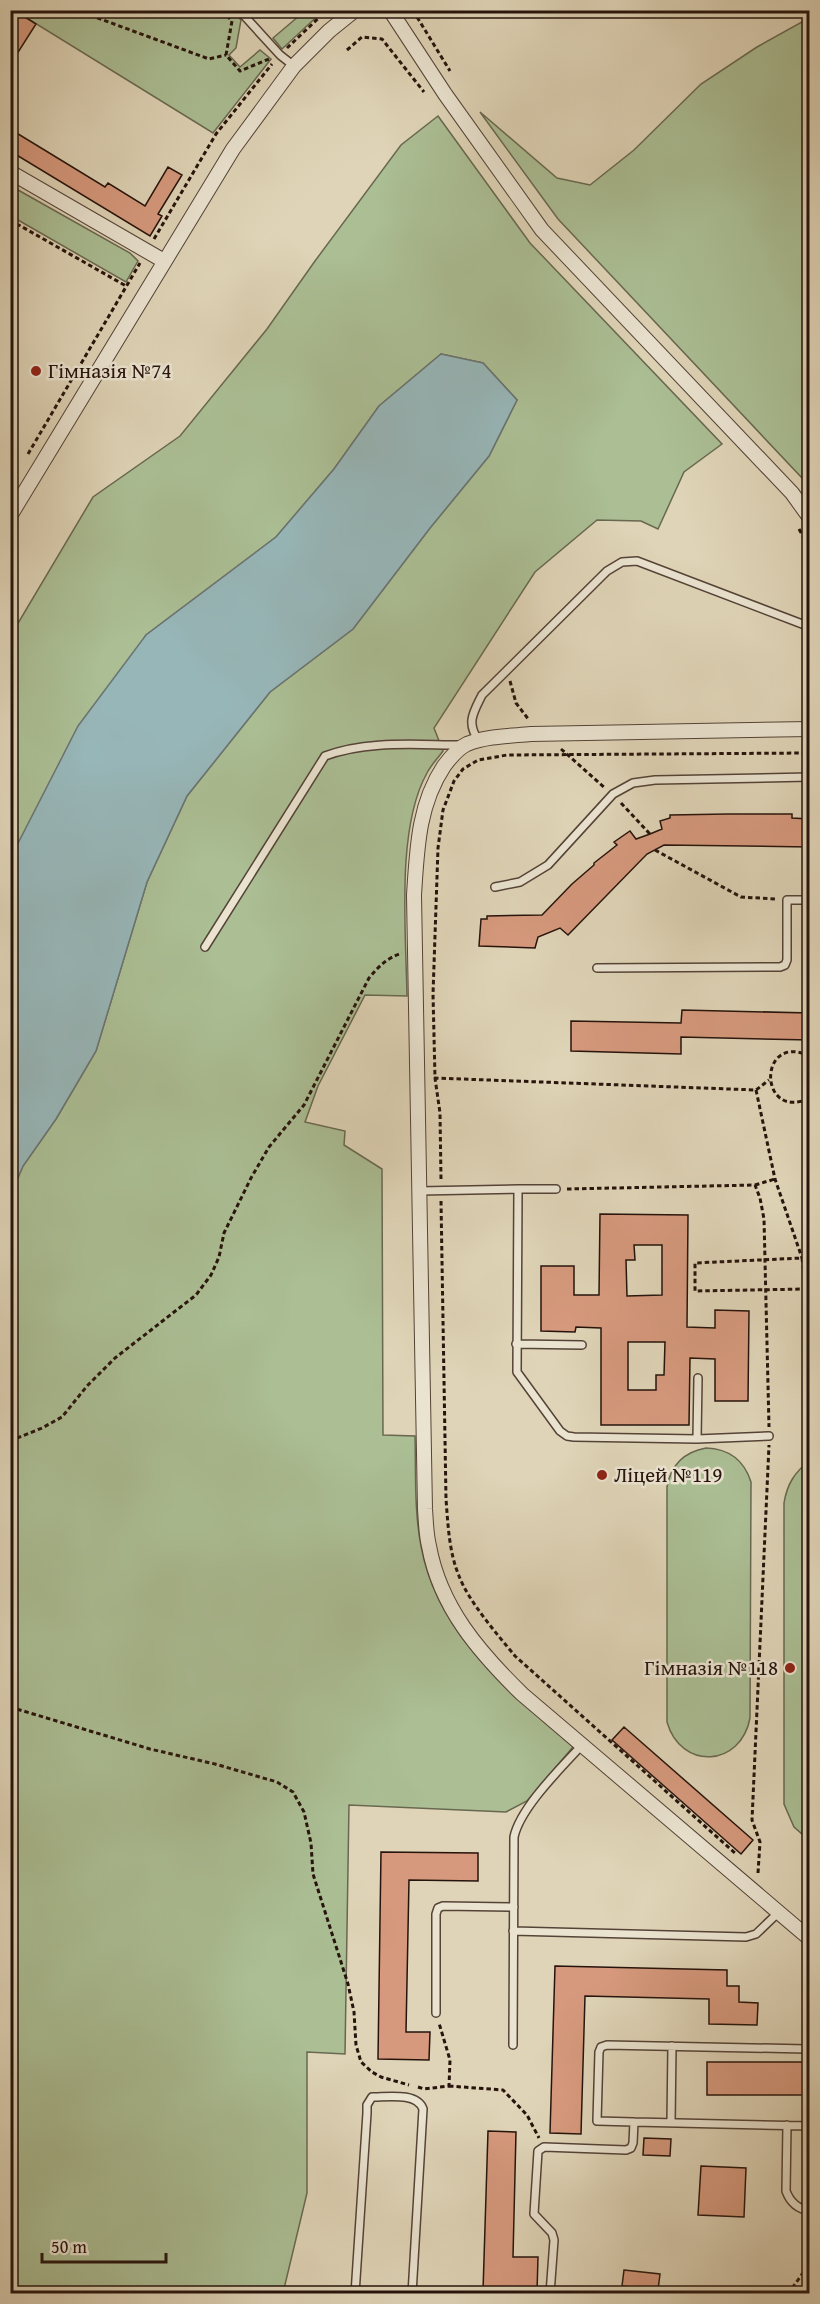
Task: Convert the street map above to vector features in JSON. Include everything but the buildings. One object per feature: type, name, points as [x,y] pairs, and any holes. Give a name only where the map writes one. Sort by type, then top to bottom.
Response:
[{"type":"street","points":[[10,516],[232,149],[294,66],[329,31],[355,10]]},
{"type":"street","points":[[390,10],[445,94],[543,230],[792,493],[810,518]]},
{"type":"street","points":[[10,172],[164,261]]},
{"type":"street","points":[[810,729],[531,734],[472,743],[450,757],[437,777],[423,811],[417,844],[414,895],[425,1509],[429,1547],[438,1581],[466,1634],[522,1694],[810,1939]]},
{"type":"lane","points":[[239,10],[279,55],[294,66]]},
{"type":"lane","points":[[205,947],[325,756],[340,750],[364,747],[472,743],[472,717],[483,695],[607,571],[622,562],[637,561],[810,627]]},
{"type":"lane","points":[[495,887],[520,882],[548,865],[613,794],[633,783],[655,780],[810,777]]},
{"type":"lane","points":[[597,968],[780,967],[785,965],[787,960],[787,900],[810,900]]},
{"type":"lane","points":[[518,1189],[517,1372],[560,1431],[567,1436],[698,1439],[770,1436]]},
{"type":"lane","points":[[419,1191],[556,1189]]},
{"type":"lane","points":[[516,1344],[582,1345]]},
{"type":"lane","points":[[698,1378],[698,1439]]},
{"type":"lane","points":[[513,2045],[513,1907],[516,1826],[532,1803],[582,1744]]},
{"type":"lane","points":[[436,2013],[436,1914],[438,1908],[443,1906],[513,1907]]},
{"type":"lane","points":[[513,1931],[746,1937],[756,1934],[779,1912]]},
{"type":"lane","points":[[807,2049],[607,2045],[601,2047],[597,2121],[810,2126]]},
{"type":"lane","points":[[671,2122],[672,2046]]},
{"type":"lane","points":[[355,2294],[366,2112],[372,2097],[414,2099],[421,2104],[423,2109],[412,2294]]},
{"type":"lane","points":[[550,2294],[554,2240],[552,2233],[534,2214],[538,2151],[543,2147],[626,2150],[631,2148],[633,2143],[634,2122]]},
{"type":"lane","points":[[787,2125],[786,2191],[789,2200],[804,2210],[810,2211]]},
{"type":"path","points":[[76,10],[209,60],[225,55]]},
{"type":"path","points":[[222,10],[232,21],[225,55]]},
{"type":"path","points":[[415,10],[417,18],[452,75]]},
{"type":"path","points":[[225,55],[240,71],[279,55]]},
{"type":"path","points":[[10,220],[143,295]]},
{"type":"path","points":[[28,454],[126,286]]},
{"type":"path","points":[[737,1855],[515,1656],[488,1622],[459,1577],[448,1537],[446,1499],[440,1113],[435,1078],[433,994],[438,848],[443,810],[454,781],[463,769],[478,760],[507,755],[810,753]]},
{"type":"path","points":[[613,794],[650,834]]},
{"type":"path","points":[[655,850],[741,897],[787,900]]},
{"type":"path","points":[[10,1441],[62,1417],[87,1386],[115,1358],[196,1295],[211,1275],[219,1257],[224,1233],[251,1178],[269,1147],[304,1105],[369,978],[380,965],[391,957],[415,948]]},
{"type":"path","points":[[809,1055],[793,1051],[778,1057],[770,1072],[769,1080],[772,1089],[784,1100],[792,1102],[809,1099]]},
{"type":"path","points":[[417,1077],[756,1090],[769,1080]]},
{"type":"path","points":[[756,1090],[775,1179],[802,1258],[807,1289],[810,1294]]},
{"type":"path","points":[[755,1185],[775,1179]]},
{"type":"path","points":[[802,1258],[695,1263],[695,1291],[807,1289]]},
{"type":"path","points":[[10,1707],[111,1738],[277,1782],[293,1792],[304,1812],[311,1843],[313,1874],[348,1984],[354,2012],[356,2045],[361,2062],[381,2077],[424,2089],[449,2086],[503,2090],[527,2115],[543,2147]]},
{"type":"path","points":[[752,1820],[760,1842],[758,1873]]},
{"type":"path","points":[[751,1867],[766,1880]]},
{"type":"path","points":[[436,2013],[450,2060],[449,2086]]},
{"type":"path","points":[[789,2294],[810,2263]]},
{"type":"green space","points":[[18,10],[232,11],[241,20],[236,48],[229,55],[240,67],[260,50],[271,59],[213,133],[17,12]]},
{"type":"green space","points":[[306,10],[323,11],[282,49],[273,38]]},
{"type":"green space","points":[[809,18],[809,489],[802,478],[558,219],[480,112],[557,178],[590,185],[634,150],[701,84],[757,47]]},
{"type":"green space","points":[[438,116],[530,243],[722,444],[684,472],[658,529],[641,521],[597,520],[535,572],[434,728],[443,751],[429,770],[417,796],[407,851],[405,912],[407,996],[365,995],[318,1086],[305,1122],[345,1131],[344,1145],[382,1169],[383,1435],[415,1436],[417,1519],[421,1546],[430,1578],[442,1607],[459,1634],[501,1682],[573,1747],[527,1801],[506,1812],[349,1805],[345,2054],[307,2052],[307,2193],[283,2293],[11,2293],[11,1194],[23,1166],[56,1119],[96,1051],[147,882],[187,796],[270,692],[353,629],[430,528],[489,456],[517,400],[483,363],[441,354],[379,406],[334,469],[276,537],[146,635],[11,857],[11,635],[93,497],[180,436],[267,329],[401,145]]},
{"type":"green space","points":[[11,186],[130,253],[138,261],[126,282],[11,216]]},
{"type":"green space","points":[[706,1448],[729,1453],[735,1457],[751,1482],[750,1718],[744,1734],[735,1746],[723,1754],[710,1757],[697,1755],[685,1749],[674,1738],[667,1722],[667,1487],[672,1472],[680,1460]]},
{"type":"green space","points":[[809,1461],[809,1840],[794,1827],[784,1804],[784,1503],[792,1479]]},
{"type":"water","points":[[441,354],[483,363],[517,400],[489,456],[430,528],[353,629],[270,692],[187,796],[147,882],[96,1051],[56,1119],[23,1166],[11,1194],[11,857],[78,726],[146,635],[276,537],[334,469],[379,406]]},
{"type":"place","name":"Гімназія №74","points":[[36,371]]},
{"type":"place","name":"Ліцей №119","points":[[602,1475]]},
{"type":"place","name":"Гімназія №118","points":[[790,1668]]}]
